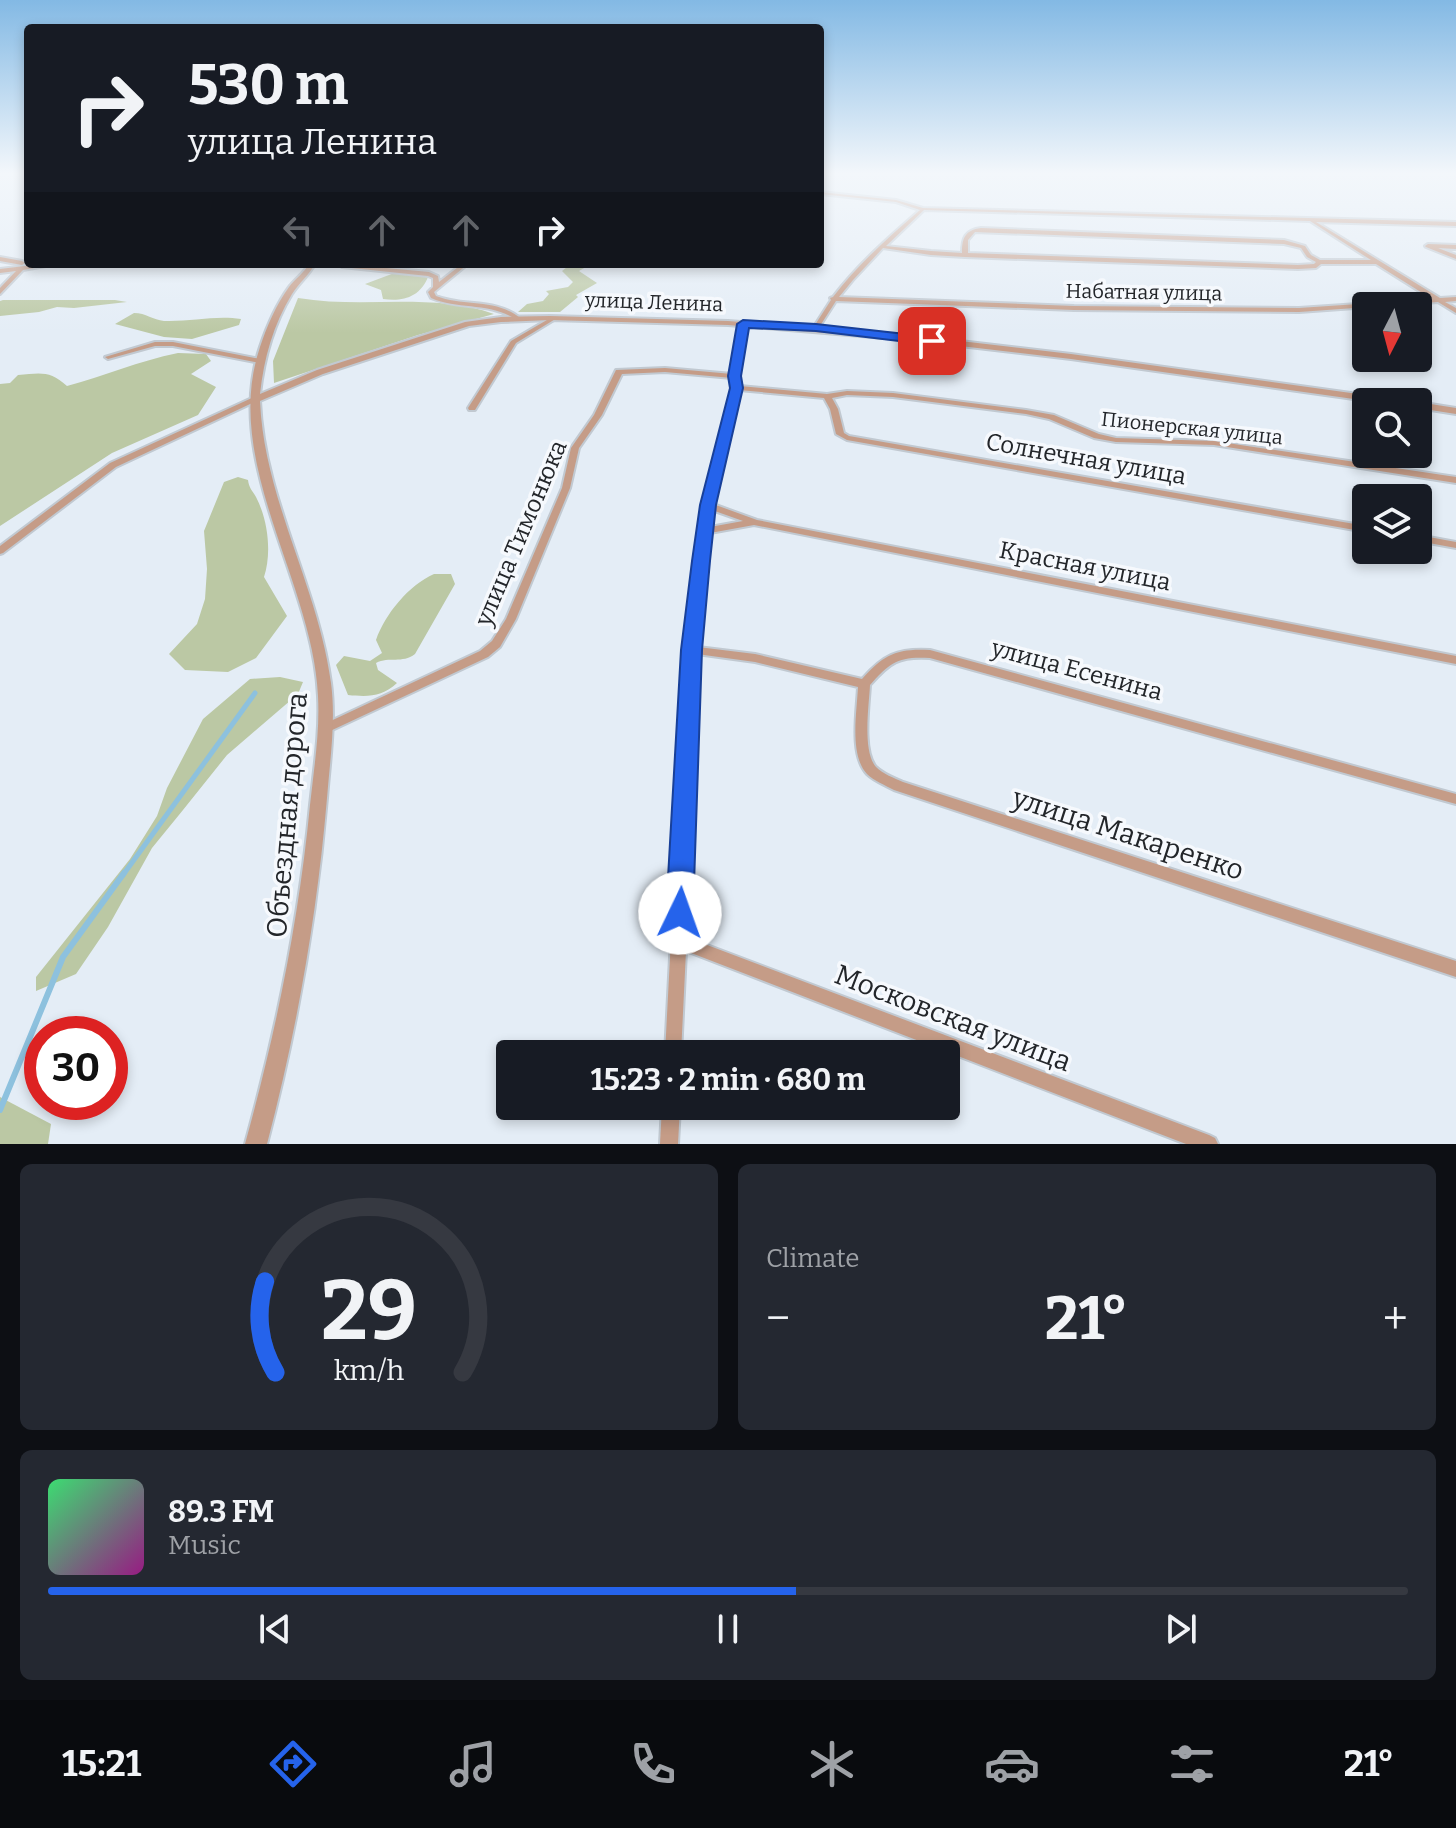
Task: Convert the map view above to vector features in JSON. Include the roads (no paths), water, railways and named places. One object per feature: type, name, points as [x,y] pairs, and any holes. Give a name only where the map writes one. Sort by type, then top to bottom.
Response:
[{"type":"street","points":[[816,328],[832,299],[905,226]]},
{"type":"street","points":[[1321,226],[1456,311]]},
{"type":"street","points":[[965,255],[965,240],[973,231],[981,230],[1284,242],[1303,247],[1309,256],[1319,262],[1378,262]]},
{"type":"street","points":[[1418,241],[1456,257]]},
{"type":"street","points":[[1428,246],[1456,247]]},
{"type":"street","points":[[884,247],[965,255],[1298,267],[1316,266],[1319,262]]},
{"type":"street","points":[[0,259],[24,265]]},
{"type":"street","points":[[0,271],[24,265]]},
{"type":"street","points":[[0,292],[24,266]]},
{"type":"street","name":"Объездная дорога","points":[[256,1144],[298,973],[313,877],[325,685],[319,652],[264,467],[257,399],[260,361],[274,320],[309,268]]},
{"type":"street","points":[[367,268],[448,279]]},
{"type":"street","points":[[460,268],[431,292],[436,299],[499,308],[517,318]]},
{"type":"street","points":[[436,277],[436,287]]},
{"type":"street","name":"Набатная улица","points":[[832,299],[1074,308],[1299,310],[1456,299]]},
{"type":"street","name":"улица Ленина","points":[[257,399],[291,383],[422,337],[468,324],[517,318],[816,328],[1106,361],[1352,396]]},
{"type":"street","points":[[472,408],[513,342],[554,318]]},
{"type":"street","points":[[674,1040],[692,650],[708,505],[736,382],[743,324]]},
{"type":"street","points":[[108,357],[155,344],[173,344],[260,361]]},
{"type":"street","name":"улица Тимонюка","points":[[324,729],[484,654],[496,644],[511,619],[566,488],[575,448],[598,415],[619,372],[665,370],[736,382]]},
{"type":"street","name":"Пионерская улица","points":[[736,382],[827,396],[847,393],[893,395],[1026,412],[1116,440],[1214,443],[1456,480]]},
{"type":"street","name":"Солнечная улица","points":[[827,396],[840,434],[847,438],[1352,527]]},
{"type":"street","points":[[0,551],[113,465],[257,399]]},
{"type":"street","points":[[1432,407],[1456,411]]},
{"type":"street","name":"Красная улица","points":[[708,505],[755,522],[1456,660]]},
{"type":"street","points":[[704,531],[755,522]]},
{"type":"street","points":[[1432,541],[1456,545]]},
{"type":"street","points":[[692,650],[755,658],[864,684]]},
{"type":"street","name":"улица Есенина","points":[[864,684],[877,669],[900,653],[930,654],[1456,799]]},
{"type":"street","name":"улица Макаренко","points":[[864,684],[863,747],[867,765],[879,776],[899,786],[1456,969]]},
{"type":"street","name":"Московская улица","points":[[679,941],[1209,1144]]},
{"type":"street","points":[[669,1144],[670,1120]]},
{"type":"waterway","points":[[123,875],[255,693]]},
{"type":"waterway","points":[[0,1110],[63,957],[124,873]]}]
